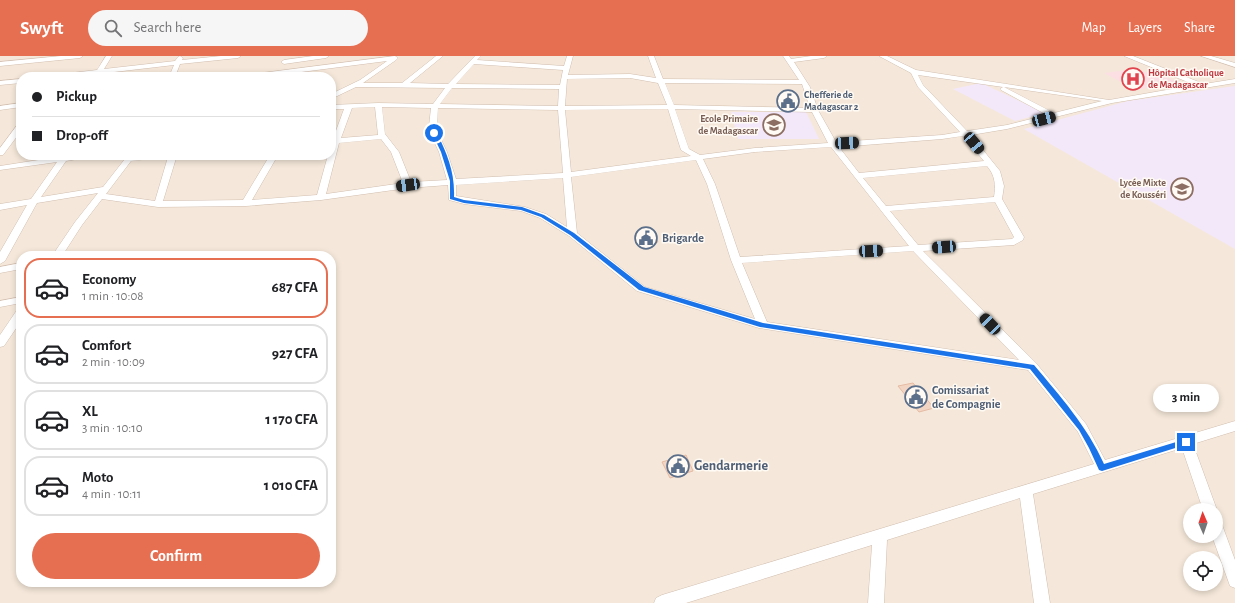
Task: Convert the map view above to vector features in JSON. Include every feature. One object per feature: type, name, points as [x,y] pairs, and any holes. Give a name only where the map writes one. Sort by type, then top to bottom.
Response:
[{"type":"street","points":[[0,64],[80,56]]},
{"type":"street","points":[[100,72],[109,56]]},
{"type":"street","points":[[174,72],[181,56]]},
{"type":"street","points":[[100,72],[238,56]]},
{"type":"street","points":[[284,72],[284,59],[326,56]]},
{"type":"street","points":[[404,85],[440,56]]},
{"type":"street","points":[[478,56],[450,86],[434,106],[434,133],[443,152],[452,181],[452,198],[456,200],[522,209],[543,216],[572,234],[641,288],[763,325],[1032,366]]},
{"type":"street","points":[[570,56],[564,77],[561,108],[572,234]]},
{"type":"street","points":[[651,56],[671,107],[685,150],[698,157],[711,184],[736,260],[763,325]]},
{"type":"street","points":[[788,59],[824,56]]},
{"type":"street","points":[[882,56],[914,72],[1112,101]]},
{"type":"street","points":[[1127,56],[1204,86]]},
{"type":"street","points":[[1204,56],[1235,65]]},
{"type":"street","points":[[58,72],[68,57]]},
{"type":"street","points":[[297,72],[396,57]]},
{"type":"street","points":[[336,95],[356,85],[396,57]]},
{"type":"street","points":[[788,59],[804,82],[814,110],[833,144],[857,176],[916,249],[1032,366],[1082,428],[1093,447],[1102,468]]},
{"type":"street","points":[[473,62],[566,68]]},
{"type":"street","points":[[736,260],[916,249],[1014,242],[1018,240],[1020,237],[998,199],[1000,186],[996,171],[965,133],[920,86],[914,72]]},
{"type":"street","points":[[564,77],[624,76],[661,81],[804,82]]},
{"type":"street","points":[[0,83],[16,81]]},
{"type":"street","points":[[0,207],[34,201],[102,193],[158,204],[246,203],[321,197],[408,185],[452,181],[568,175],[755,150],[915,139],[965,133],[1007,127],[1112,101],[1235,81]]},
{"type":"street","points":[[996,84],[1054,116]]},
{"type":"street","points":[[356,85],[563,87]]},
{"type":"street","points":[[336,107],[378,105],[561,108],[671,107],[814,110]]},
{"type":"street","points":[[378,105],[381,134],[395,152],[408,185]]},
{"type":"street","points":[[0,108],[16,106]]},
{"type":"street","points":[[336,136],[349,106]]},
{"type":"street","points":[[0,138],[16,137]]},
{"type":"street","points":[[336,141],[383,137]]},
{"type":"street","points":[[0,154],[16,138]]},
{"type":"street","points":[[0,168],[51,160]]},
{"type":"street","points":[[0,261],[34,201],[63,160]]},
{"type":"street","points":[[60,251],[78,224],[129,160]]},
{"type":"street","points":[[158,204],[171,160]]},
{"type":"street","points":[[246,203],[271,160]]},
{"type":"street","points":[[321,197],[330,160]]},
{"type":"street","points":[[857,176],[990,163]]},
{"type":"street","points":[[884,209],[998,199]]},
{"type":"street","points":[[0,270],[16,267]]},
{"type":"street","points":[[0,304],[16,301]]},
{"type":"street","points":[[0,342],[16,320]]},
{"type":"street","points":[[662,603],[1235,426]]},
{"type":"street","points":[[1186,442],[1208,503]]},
{"type":"street","points":[[1026,491],[1042,603]]},
{"type":"street","points":[[876,603],[880,536]]},
{"type":"street","points":[[1222,543],[1235,581]]},
{"type":"shaded area","points":[[0,56],[1235,56],[1235,603],[0,603]]},
{"type":"shaded area","name":"Hôpital Catholique de Madagascar","points":[[1129,70],[1157,73],[1179,83],[1136,90],[1104,73]]},
{"type":"shaded area","points":[[981,83],[1045,113],[1015,121],[953,89]]},
{"type":"shaded area","name":"Lycée Mixte de Kousséri","points":[[1235,86],[1235,249],[1024,129],[1128,101]]},
{"type":"shaded area","name":"Ecole Primaire de Madagascar","points":[[731,112],[806,112],[819,139],[738,139]]},
{"type":"building","name":"Brigarde","points":[[652,232],[658,242],[641,245],[635,235]]},
{"type":"building","name":"Comissariat de Compagnie","points":[[913,383],[934,408],[919,412],[898,386]]},
{"type":"building","name":"Gendarmerie","points":[[686,455],[693,471],[670,478],[662,462]]},
{"type":"place","name":"Hôpital Catholique de Madagascar","points":[[1133,79]]},
{"type":"place","name":"Chefferie de Madagascar 2","points":[[788,101]]},
{"type":"place","name":"Ecole Primaire de Madagascar","points":[[774,125]]},
{"type":"place","name":"Lycée Mixte de Kousséri","points":[[1182,189]]},
{"type":"place","name":"Brigarde","points":[[646,238]]},
{"type":"place","name":"Comissariat de Compagnie","points":[[916,397]]},
{"type":"place","name":"Gendarmerie","points":[[678,466]]},
{"type":"route","points":[[434,133],[443,152],[452,181],[452,198],[456,200],[522,209],[543,216],[572,234],[641,288],[763,325],[1032,366],[1082,428],[1093,447],[1102,468],[1186,442]]}]
